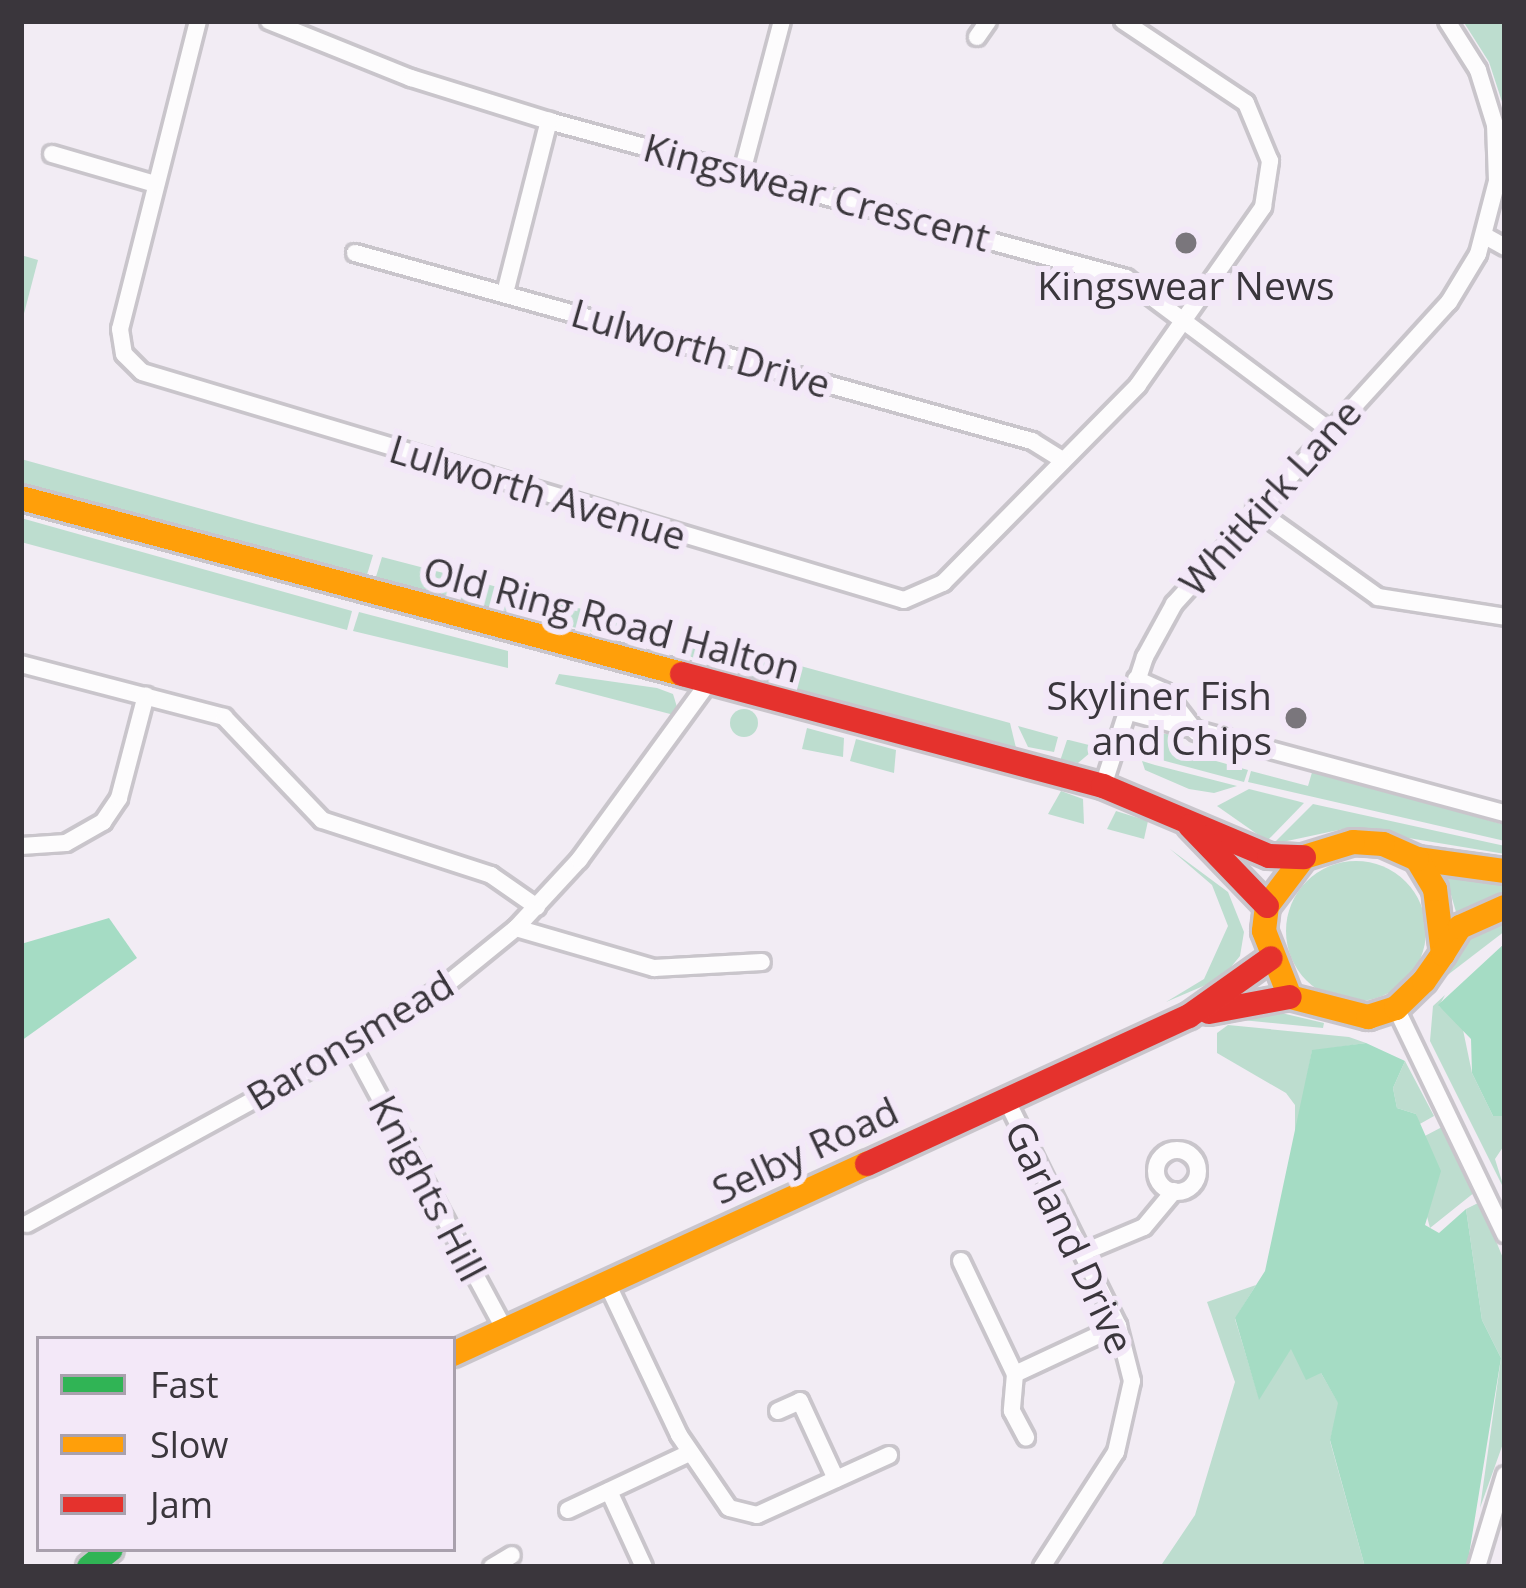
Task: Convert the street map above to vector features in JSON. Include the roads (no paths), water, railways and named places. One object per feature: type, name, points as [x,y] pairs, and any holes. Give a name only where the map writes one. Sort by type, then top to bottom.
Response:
[{"type":"main road","name":"Old Ring Road Halton","points":[[21,498],[1103,786],[1269,856],[1304,857]]},
{"type":"main road","name":"Old Ring Road Halton","points":[[1181,818],[1237,867],[1267,906]]},
{"type":"main road","points":[[1505,871],[1418,859],[1353,842],[1304,857],[1267,906],[1271,958],[1290,997],[1338,1014],[1368,1017],[1396,1008],[1444,954],[1460,927],[1505,907]]},
{"type":"main road","points":[[1418,859],[1435,890],[1444,954]]},
{"type":"main road","name":"Selby Road","points":[[456,1353],[1189,1016],[1271,958]]},
{"type":"main road","name":"Selby Road","points":[[1189,1016],[1290,997]]},
{"type":"street","name":"Lulworth Avenue","points":[[197,21],[120,328],[132,364],[482,476],[904,600],[943,583],[1138,385],[1263,207],[1267,145],[1234,92],[1123,21]]},
{"type":"street","points":[[742,172],[782,21]]},
{"type":"street","points":[[977,37],[988,21]]},
{"type":"street","name":"Whitkirk Lane","points":[[1103,786],[1136,679],[1174,604],[1449,302],[1485,236],[1497,182],[1496,125],[1478,70],[1447,21]]},
{"type":"street","name":"Kingswear Crescent","points":[[273,22],[411,78],[550,121],[1126,278],[1329,430]]},
{"type":"street","points":[[505,293],[550,121]]},
{"type":"street","points":[[52,154],[155,184]]},
{"type":"street","points":[[1485,236],[1505,247]]},
{"type":"street","name":"Lulworth Drive","points":[[355,254],[1032,441],[1063,460]]},
{"type":"street","points":[[1256,509],[1378,596],[1505,617]]},
{"type":"street","points":[[21,664],[146,695],[236,725],[292,795],[333,827],[491,874],[537,907]]},
{"type":"street","points":[[1136,679],[1165,692],[1196,732]]},
{"type":"street","name":"Baronsmead","points":[[28,1223],[352,1046],[516,928],[624,805],[709,682]]},
{"type":"street","points":[[21,846],[66,843],[104,822],[118,798],[146,695]]},
{"type":"street","points":[[1126,711],[1505,813]]},
{"type":"street","points":[[516,928],[654,968],[762,962]]},
{"type":"street","points":[[1396,1008],[1505,1234]]},
{"type":"street","name":"Knights Hill","points":[[352,1046],[505,1330]]},
{"type":"street","name":"Garland Drive","points":[[1006,1099],[1118,1326],[1132,1381],[1127,1425],[1042,1567]]},
{"type":"street","points":[[1082,1253],[1144,1227],[1174,1191]]},
{"type":"street","points":[[961,1261],[1015,1374],[1012,1411],[1026,1437]]},
{"type":"street","points":[[606,1281],[689,1453],[729,1508],[748,1516],[890,1455]]},
{"type":"street","points":[[1015,1374],[1118,1326]]},
{"type":"street","points":[[778,1411],[800,1401],[836,1479]]},
{"type":"street","points":[[568,1510],[689,1453]]},
{"type":"street","points":[[1478,1567],[1505,1475]]},
{"type":"street","points":[[609,1491],[644,1567]]},
{"type":"street","points":[[492,1567],[512,1555]]},
{"type":"place","name":"Kingswear News","points":[[1186,243]]},
{"type":"place","name":"Skyliner Fish and Chips","points":[[1296,718]]}]
